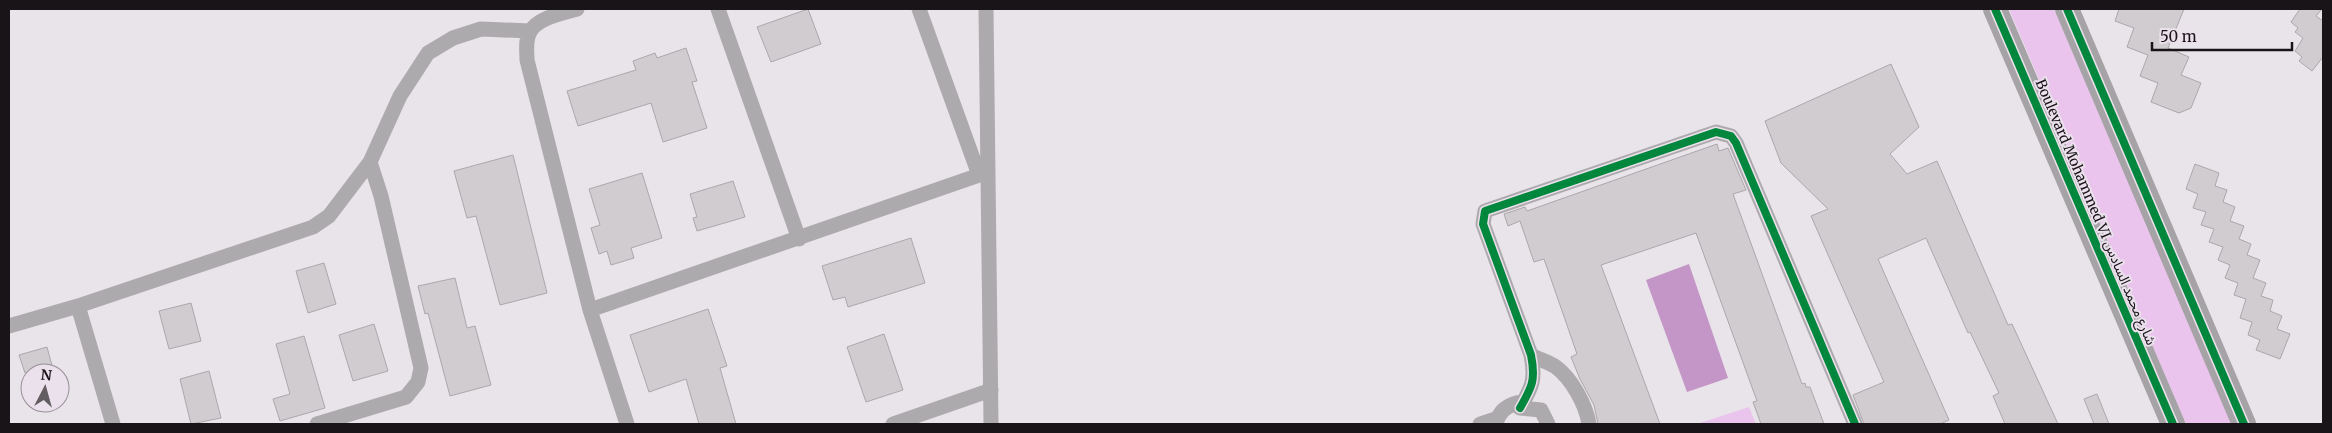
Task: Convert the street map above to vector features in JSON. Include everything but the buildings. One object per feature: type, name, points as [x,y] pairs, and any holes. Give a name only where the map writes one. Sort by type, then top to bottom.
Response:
[{"type":"main road","name":"Boulevard Mohammed VI شارع محمد السادس","points":[[1995,9],[2173,424]]},
{"type":"main road","points":[[2067,9],[2244,424]]},
{"type":"street","points":[[577,9],[540,22],[530,31],[527,44],[527,60],[590,310],[627,424]]},
{"type":"street","points":[[718,9],[799,239]]},
{"type":"street","points":[[919,9],[984,174]]},
{"type":"street","points":[[986,9],[984,174],[991,424]]},
{"type":"street","points":[[9,326],[78,306],[313,227],[330,216],[370,162],[400,96],[428,53],[452,38],[481,29],[530,31]]},
{"type":"street","points":[[1520,408],[1534,382],[1534,370],[1531,355],[1483,224],[1485,211],[1708,134],[1724,133],[1731,136],[1736,143],[1855,424]]},
{"type":"street","points":[[317,424],[406,397],[418,382],[421,368],[381,196],[370,162]]},
{"type":"street","points":[[590,310],[984,174]]},
{"type":"street","points":[[78,306],[113,424]]},
{"type":"street","points":[[1531,355],[1556,367],[1572,386],[1584,405],[1589,424]]},
{"type":"street","points":[[893,424],[991,390]]},
{"type":"street","points":[[1480,424],[1497,421],[1504,409],[1512,404],[1522,402],[1520,408]]},
{"type":"street","points":[[1520,408],[1541,410],[1548,424]]},
{"type":"shaded area","points":[[2009,9],[2054,9],[2232,424],[2186,424]]},
{"type":"shaded area","points":[[1689,264],[1728,378],[1687,392],[1646,280]]},
{"type":"shaded area","points":[[1749,407],[1756,424],[1697,424]]},
{"type":"cycle path","points":[[1995,9],[2173,424]]},
{"type":"cycle path","points":[[2067,9],[2244,424]]},
{"type":"cycle path","points":[[1520,408],[1532,383],[1531,355],[1483,224],[1485,211],[1716,132],[1731,136],[1736,143],[1855,424]]}]
